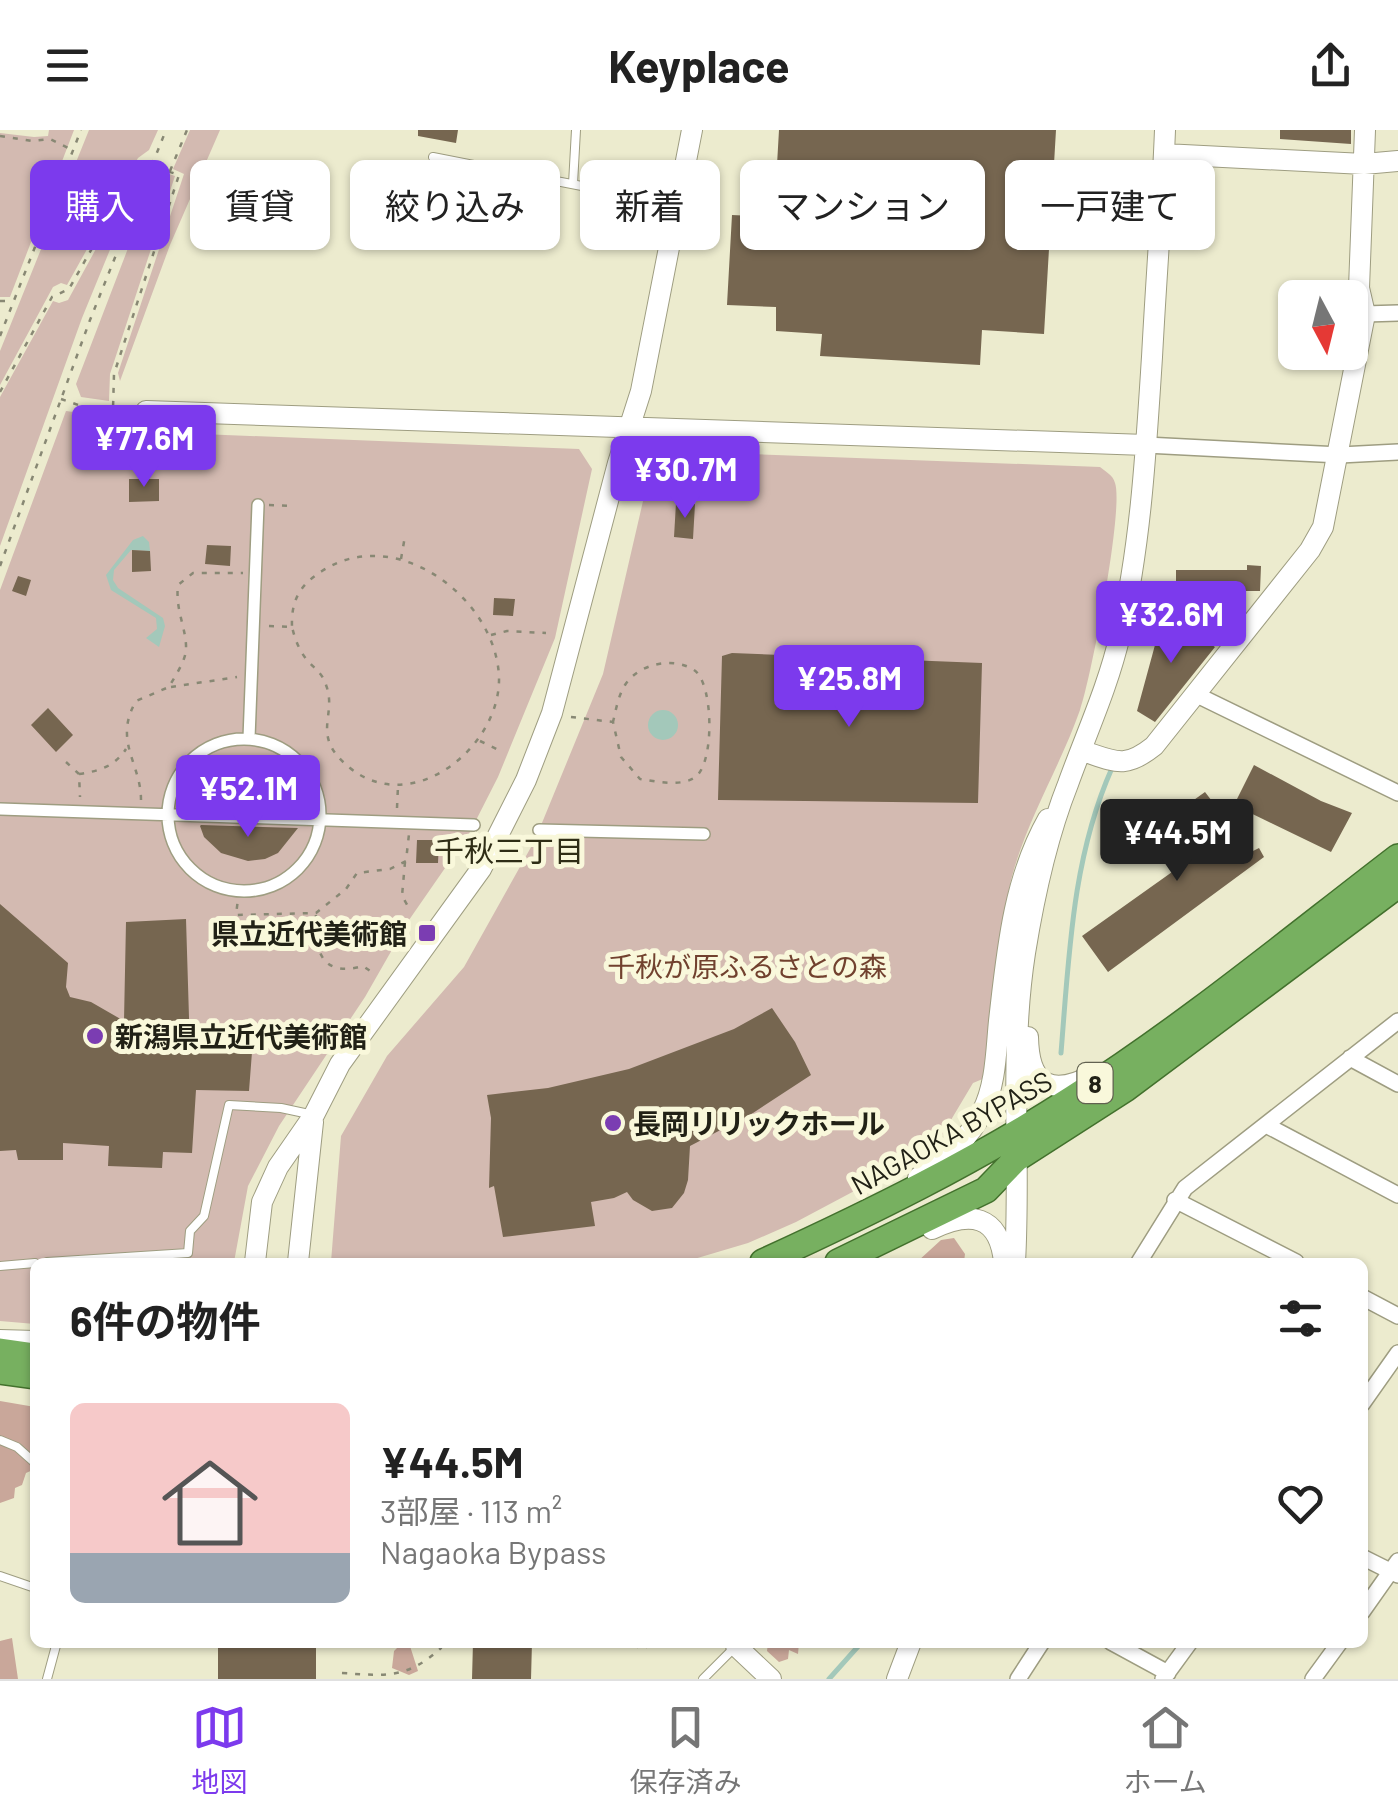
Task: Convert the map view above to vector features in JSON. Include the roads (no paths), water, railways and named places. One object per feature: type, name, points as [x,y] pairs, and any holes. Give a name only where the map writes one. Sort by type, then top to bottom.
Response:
[{"type":"highway","name":"NAGAOKA BYPASS","points":[[846,1258],[986,1190],[1016,1146],[1398,857]]},
{"type":"highway","name":"NAGAOKA BYPASS","points":[[772,1258],[1016,1146],[1125,1089],[1398,885]]},
{"type":"highway","points":[[0,1351],[30,1355]]},
{"type":"highway","points":[[0,1372],[30,1375]]},
{"type":"street","points":[[686,160],[692,130]]},
{"type":"street","points":[[863,1216],[957,1149],[985,1108],[996,1058],[1012,917],[1035,841],[1083,751],[1126,608],[1137,549],[1146,446],[1165,130]]},
{"type":"street","points":[[1359,280],[1365,130]]},
{"type":"street","points":[[1164,154],[1364,164],[1398,161]]},
{"type":"street","points":[[255,1258],[262,1202],[278,1167],[314,1115],[346,1055],[481,869],[526,780],[552,713],[641,390],[667,250]]},
{"type":"street","points":[[1368,314],[1398,313]]},
{"type":"street","points":[[1083,751],[1116,762],[1129,762],[1154,746],[1310,550],[1324,527],[1355,370]]},
{"type":"street","points":[[146,411],[1340,455],[1398,452]]},
{"type":"street","points":[[249,738],[258,505]]},
{"type":"street","points":[[1196,695],[1398,793]]},
{"type":"street","points":[[249,738],[267,742],[301,764],[318,794],[322,819],[318,841],[294,872],[278,883],[239,890],[202,879],[187,866],[169,832],[167,814],[169,795],[197,753],[212,744],[249,738]]},
{"type":"street","points":[[1015,1258],[1019,997],[1051,836],[1068,783]]},
{"type":"street","points":[[0,809],[474,825]]},
{"type":"street","points":[[539,830],[704,834]]},
{"type":"street","points":[[1051,836],[1050,883],[1028,1032],[1036,1077],[1046,1084],[1073,1084],[1157,1040]]},
{"type":"street","points":[[1141,1258],[1175,1200],[1214,1164],[1398,1021]]},
{"type":"street","points":[[1350,1058],[1398,1084]]},
{"type":"street","points":[[298,1258],[314,1115]]},
{"type":"street","points":[[1266,1125],[1398,1195]]},
{"type":"street","points":[[1175,1200],[1288,1258]]},
{"type":"street","points":[[869,1258],[967,1216],[993,1230],[1004,1258]]},
{"type":"street","points":[[1368,1300],[1398,1316]]},
{"type":"street","points":[[0,1340],[30,1341]]},
{"type":"street","points":[[1368,1396],[1398,1353]]},
{"type":"street","points":[[1368,1559],[1396,1569],[1368,1604]]},
{"type":"street","points":[[742,1648],[771,1679]]},
{"type":"street","points":[[897,1679],[909,1648]]},
{"type":"street","points":[[1018,1679],[1038,1648]]},
{"type":"street","points":[[1121,1648],[1166,1676],[1186,1648]]},
{"type":"street","points":[[1313,1679],[1336,1648]]},
{"type":"lane","points":[[572,184],[576,130]]},
{"type":"lane","points":[[433,157],[580,186]]},
{"type":"lane","points":[[110,1258],[188,1253],[190,1231],[204,1216],[228,1106],[281,1108],[314,1115]]},
{"type":"lane","points":[[0,1266],[30,1264]]},
{"type":"lane","points":[[0,1440],[30,1459]]},
{"type":"lane","points":[[0,1576],[30,1588]]},
{"type":"lane","points":[[48,1679],[56,1648]]},
{"type":"lane","points":[[703,1679],[734,1648]]},
{"type":"waterway","points":[[1061,1053],[1080,872],[1112,768]]},
{"type":"waterway","points":[[829,1679],[857,1648]]},
{"type":"place","name":"県立近代美術館","points":[[427,933]]},
{"type":"place","name":"新潟県立近代美術館","points":[[95,1036]]},
{"type":"place","name":"長岡リリックホール","points":[[613,1123]]},
{"type":"district","name":"千秋三丁目","points":[[509,850]]},
{"type":"park label","name":"千秋が原ふるさとの森","points":[[747,966]]}]
